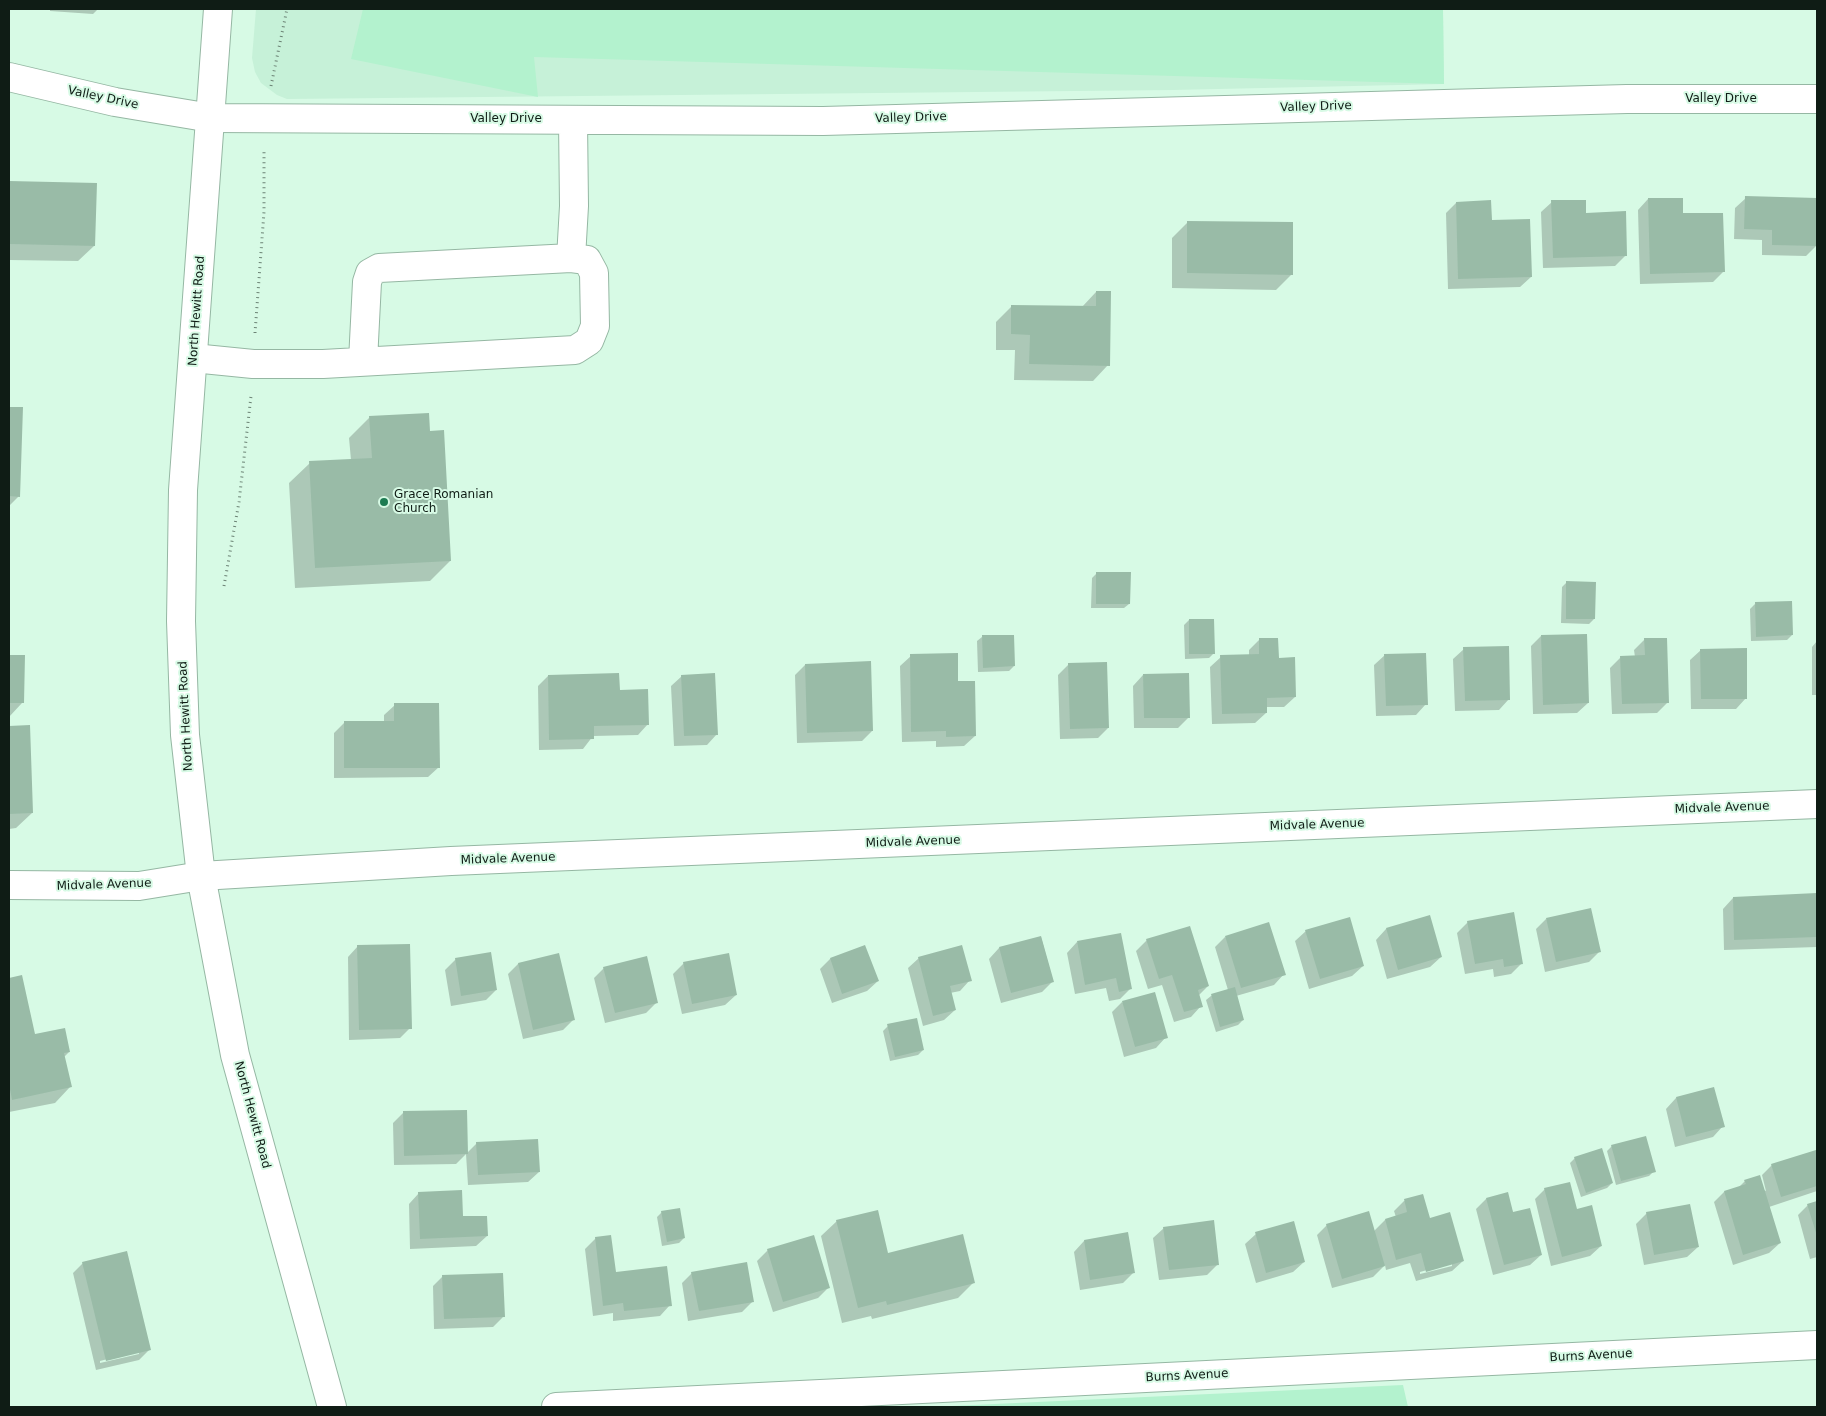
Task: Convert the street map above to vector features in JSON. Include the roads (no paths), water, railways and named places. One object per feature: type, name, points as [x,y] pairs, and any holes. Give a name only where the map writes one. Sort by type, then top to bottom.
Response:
[{"type":"street","name":"North Hewitt Road","points":[[218,9],[183,490],[181,621],[185,735],[201,876],[235,1054],[332,1407]]},
{"type":"street","name":"Valley Drive","points":[[9,78],[116,102],[211,118],[823,121],[1627,99],[1817,99]]},
{"type":"street","points":[[571,258],[574,206],[573,120]]},
{"type":"street","points":[[193,358],[253,364],[323,364],[575,350],[589,341],[595,326],[594,273],[587,260],[571,258],[378,268],[370,273],[367,282],[363,361]]},
{"type":"street","name":"Midvale Avenue","points":[[9,885],[139,886],[201,876],[461,861],[1817,804]]},
{"type":"street","name":"Burns Avenue","points":[[556,1407],[1817,1345]]},
{"type":"place","name":"Grace Romanian Church","points":[[384,502]]}]
